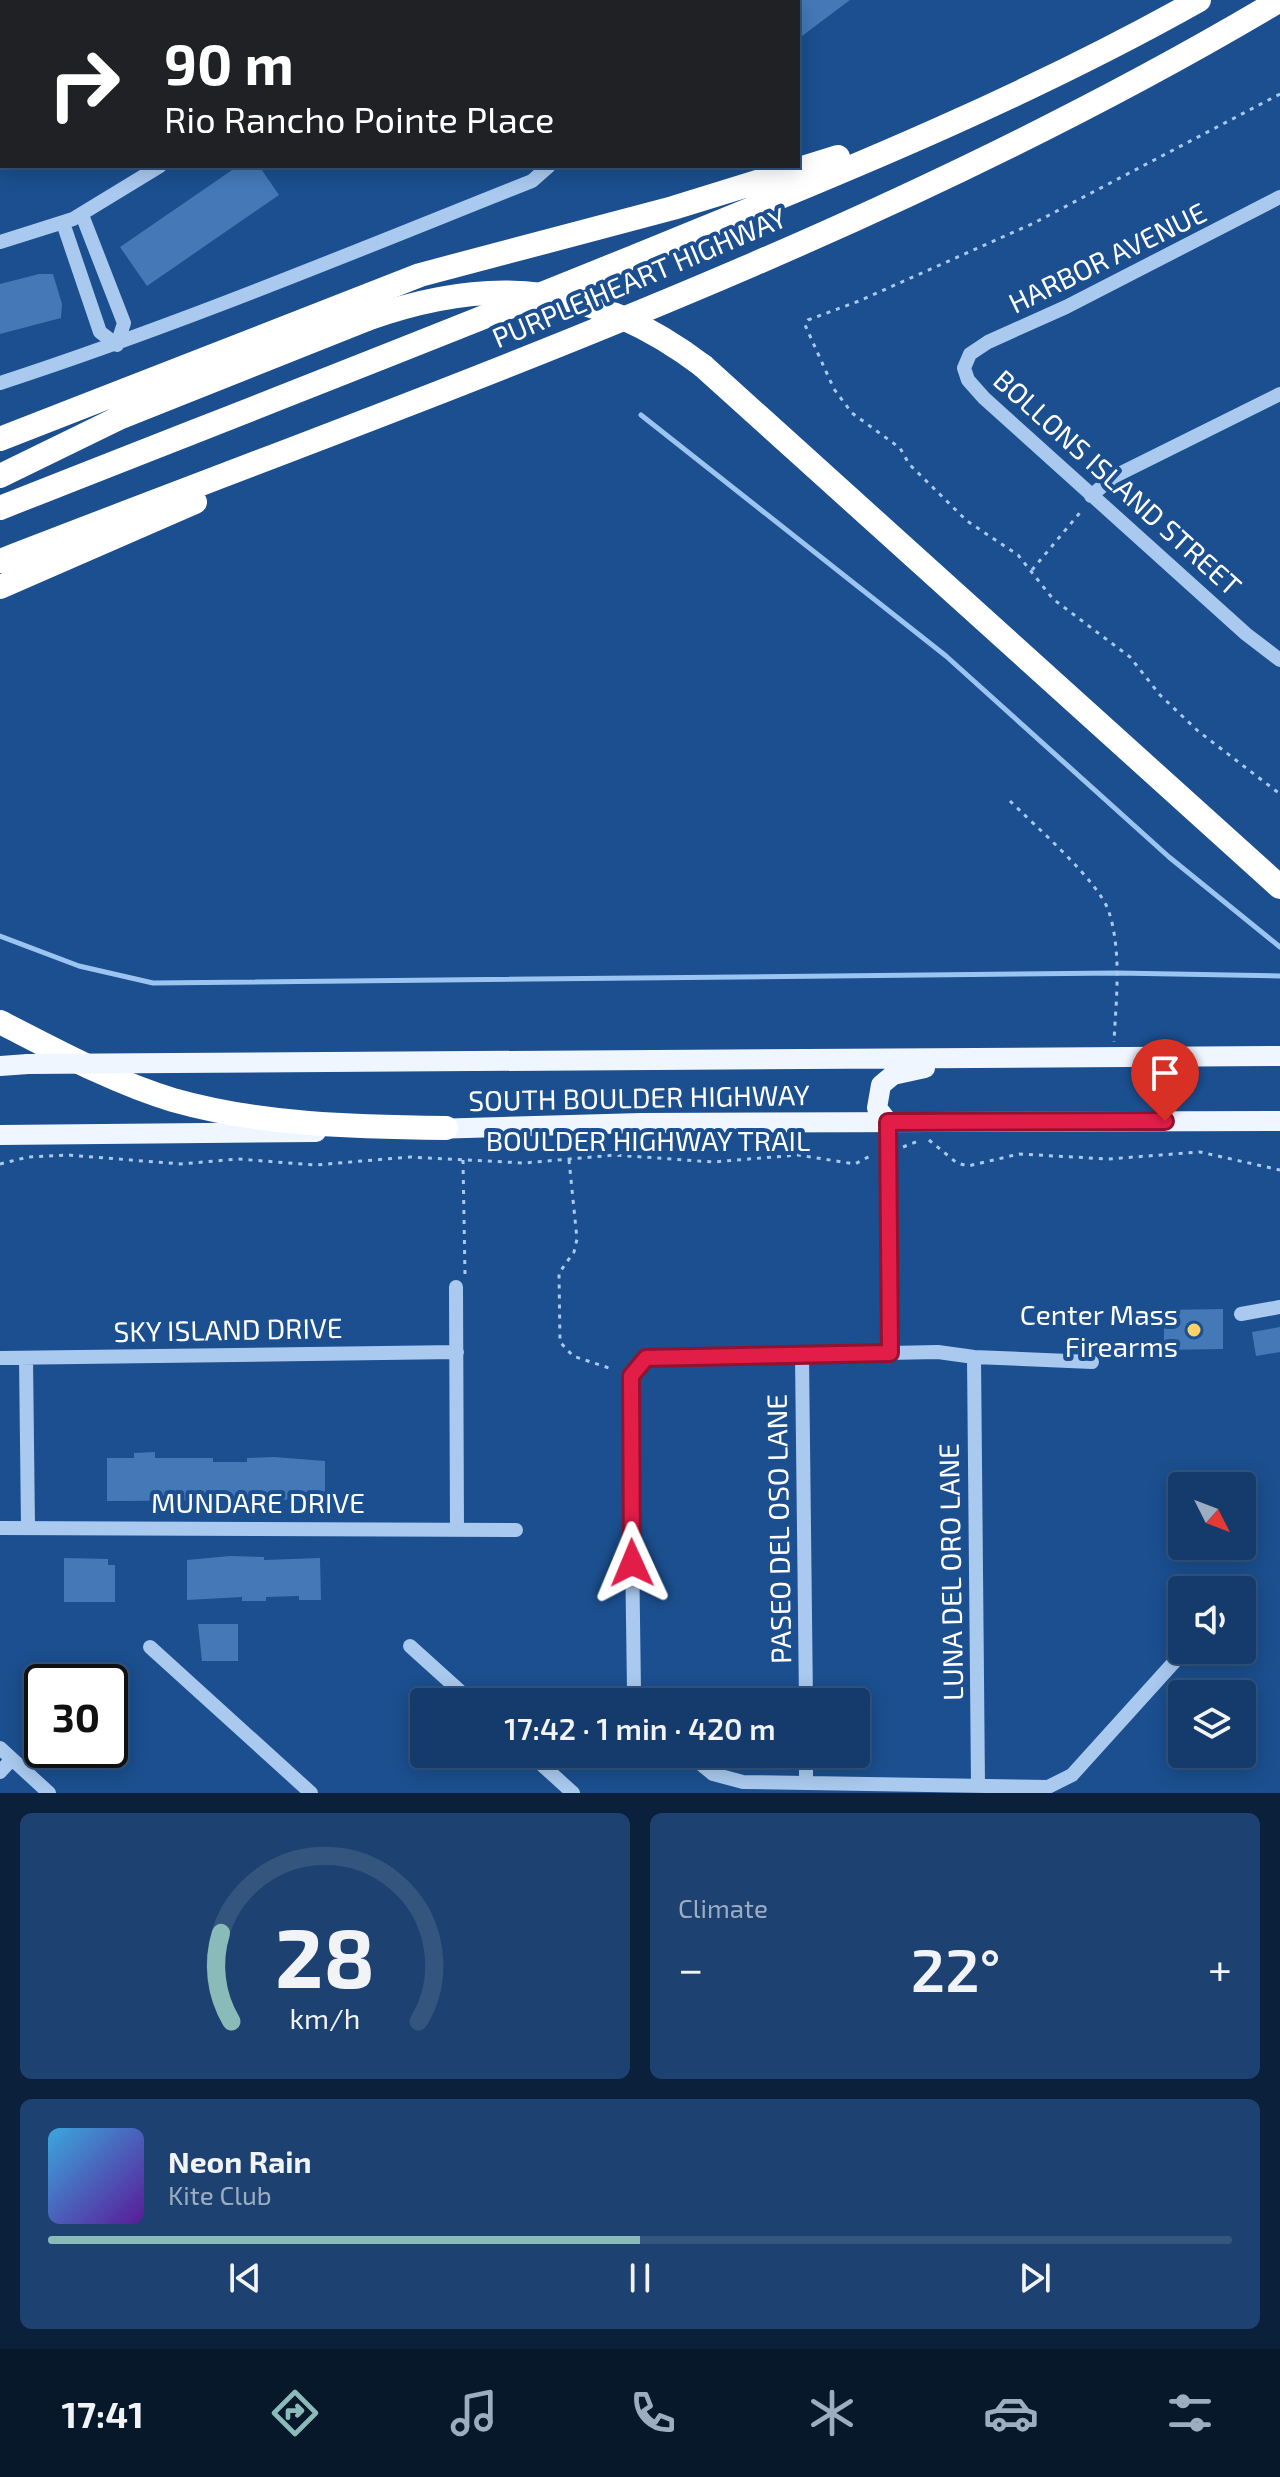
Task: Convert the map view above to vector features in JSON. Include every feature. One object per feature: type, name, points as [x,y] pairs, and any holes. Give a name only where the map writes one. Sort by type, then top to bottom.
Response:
[{"type":"highway","name":"PURPLE HEART HIGHWAY","points":[[0,508],[800,189],[971,114],[1139,34],[1199,0]]},
{"type":"highway","name":"PURPLE HEART HIGHWAY","points":[[0,561],[601,328],[874,211],[1068,116],[1280,0]]},
{"type":"highway","points":[[800,168],[879,143],[1139,34]]},
{"type":"highway","points":[[0,439],[420,275],[673,208],[800,168]]},
{"type":"highway","points":[[0,476],[121,417],[367,319],[455,294],[531,293],[569,299],[620,315],[663,337],[703,366],[1280,887]]},
{"type":"highway","points":[[0,587],[601,328]]},
{"type":"highway","points":[[0,1022],[131,1084],[173,1099],[277,1120],[446,1128]]},
{"type":"main road","name":"SOUTH BOULDER HIGHWAY","points":[[0,1066],[1280,1056]]},
{"type":"main road","points":[[888,1122],[877,1108],[881,1085],[893,1075],[933,1067],[1017,1059]]},
{"type":"main road","name":"SOUTH BOULDER HIGHWAY","points":[[0,1135],[641,1123],[1280,1121]]},
{"type":"street","points":[[0,242],[82,215],[157,168]]},
{"type":"street","points":[[0,383],[117,345],[532,181],[547,168]]},
{"type":"street","name":"HARBOR AVENUE","points":[[964,368],[970,354],[988,342],[1066,307],[1280,197]]},
{"type":"street","points":[[82,215],[124,323],[117,345]]},
{"type":"street","points":[[63,223],[100,332],[117,345]]},
{"type":"street","points":[[89,301],[112,292]]},
{"type":"street","name":"BOLLONS ISLAND STREET","points":[[964,368],[968,380],[984,398],[1246,634],[1280,660]]},
{"type":"street","points":[[1091,496],[1113,477],[1280,394]]},
{"type":"street","points":[[888,1122],[890,1353]]},
{"type":"street","points":[[456,1287],[457,1529]]},
{"type":"street","points":[[1241,1314],[1280,1307]]},
{"type":"street","name":"SKY ISLAND DRIVE","points":[[0,1358],[457,1352]]},
{"type":"street","points":[[634,1688],[630,1403],[631,1376],[646,1358],[938,1352],[974,1357],[1092,1362]]},
{"type":"street","name":"PASEO DEL OSO LANE","points":[[802,1356],[806,1688]]},
{"type":"street","name":"LUNA DEL ORO LANE","points":[[974,1357],[978,1785]]},
{"type":"street","points":[[26,1358],[28,1527]]},
{"type":"street","name":"MUNDARE DRIVE","points":[[0,1528],[516,1530]]},
{"type":"street","points":[[410,1646],[456,1688]]},
{"type":"street","points":[[150,1647],[311,1793]]},
{"type":"street","points":[[706,1768],[728,1786],[806,1782],[978,1785],[1049,1790],[1072,1775],[1172,1664]]},
{"type":"street","points":[[0,1772],[6,1754],[49,1793]]},
{"type":"street","points":[[545,1768],[573,1793]]},
{"type":"street","points":[[806,1768],[806,1782]]},
{"type":"path","points":[[1280,94],[1034,223],[805,322],[830,381],[844,404],[900,448],[909,464],[956,511],[1018,555],[1053,599],[1130,657],[1160,695],[1198,731],[1280,794]]},
{"type":"path","points":[[1032,570],[1091,496]]},
{"type":"path","points":[[1010,801],[1093,886],[1108,910],[1117,973],[1114,1058]]},
{"type":"path","name":"BOULDER HIGHWAY TRAIL","points":[[0,1164],[28,1157],[68,1155],[181,1164],[238,1159],[315,1165],[410,1157],[524,1163],[639,1155],[713,1162],[798,1155],[855,1164],[929,1140],[957,1163],[968,1166],[1019,1154],[1108,1159],[1200,1152],[1280,1170]]},
{"type":"path","points":[[569,1159],[577,1239],[574,1252],[559,1273],[560,1342],[573,1356],[612,1369]]},
{"type":"path","points":[[456,1287],[466,1278],[463,1160]]},
{"type":"building","points":[[800,0],[850,0],[800,38]]},
{"type":"building","points":[[235,168],[260,168],[279,195],[147,286],[120,247]]},
{"type":"building","points":[[39,274],[53,274],[62,304],[61,318],[0,334],[0,284]]},
{"type":"building","name":"Center Mass Firearms","points":[[1223,1309],[1223,1349],[1164,1350],[1164,1310]]},
{"type":"building","points":[[1280,1327],[1280,1352],[1256,1356],[1252,1332]]},
{"type":"building","points":[[155,1452],[155,1458],[213,1458],[213,1462],[247,1462],[247,1458],[274,1457],[325,1461],[325,1496],[282,1500],[107,1501],[107,1458],[134,1458],[134,1453]]},
{"type":"building","points":[[264,1557],[264,1560],[320,1558],[321,1600],[299,1600],[299,1596],[266,1597],[266,1601],[242,1601],[242,1597],[187,1600],[187,1560]]},
{"type":"building","points":[[64,1558],[108,1559],[108,1565],[115,1565],[115,1602],[64,1602]]},
{"type":"building","points":[[198,1624],[238,1624],[238,1661],[202,1661]]},
{"type":"waterway","points":[[641,415],[946,656],[1169,857],[1280,947]]},
{"type":"waterway","points":[[0,936],[79,966],[153,983],[1117,973],[1280,976]]},
{"type":"place","name":"Center Mass Firearms","points":[[1194,1330]]},
{"type":"route","points":[[632,1563],[631,1376],[646,1358],[890,1353],[888,1122],[1165,1121]]}]
